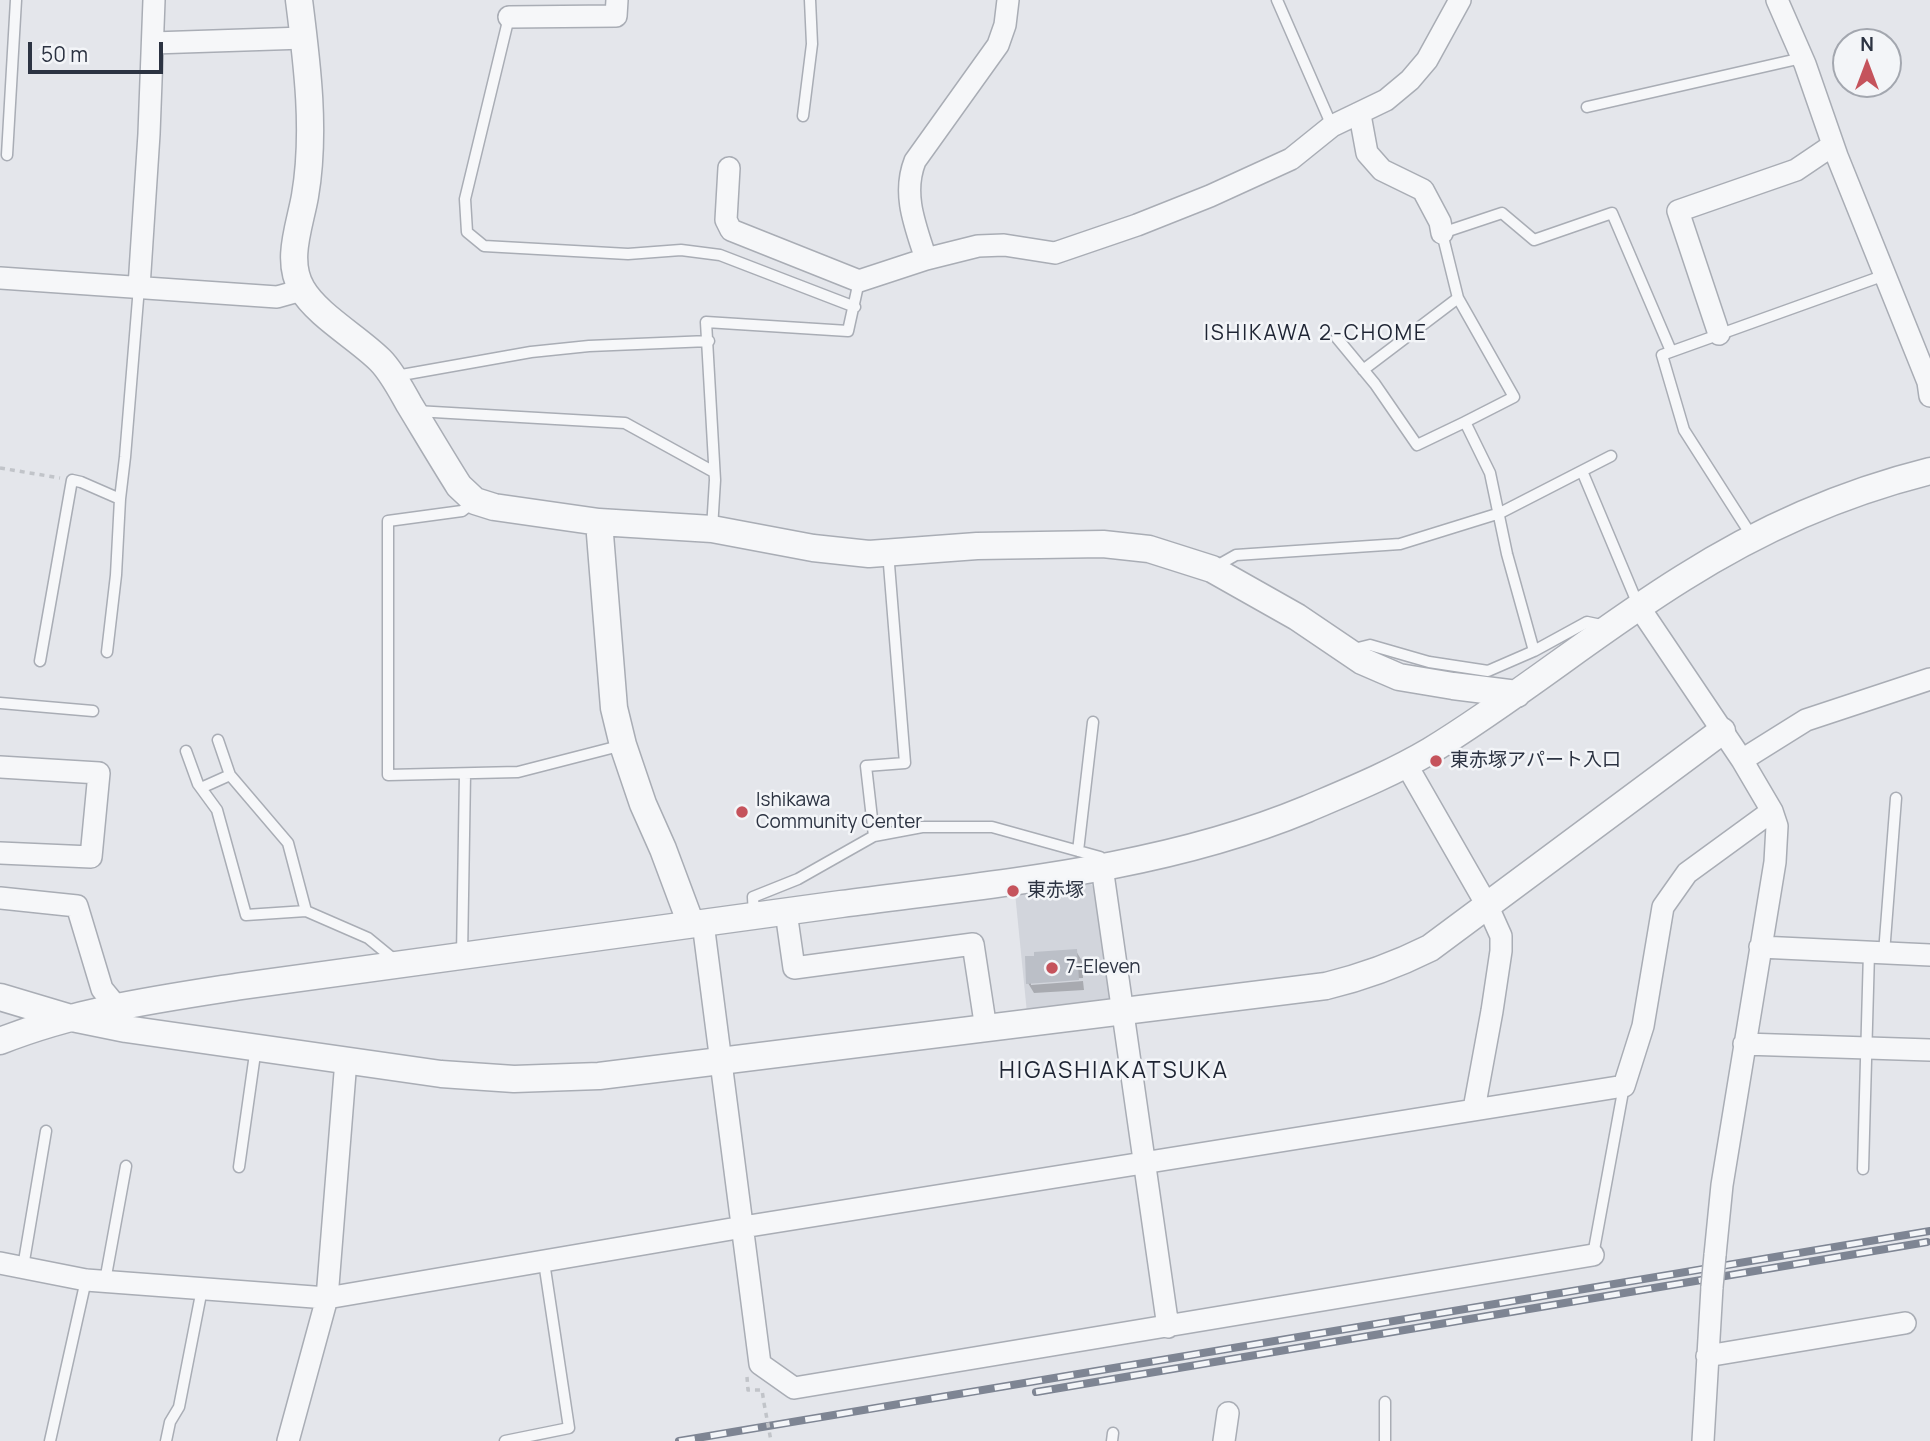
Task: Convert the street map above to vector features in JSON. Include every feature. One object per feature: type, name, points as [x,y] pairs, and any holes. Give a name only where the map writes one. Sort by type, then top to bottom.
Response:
[{"type":"street","points":[[139,287],[154,0]]},
{"type":"street","points":[[299,0],[308,89],[309,148],[305,195],[295,249],[295,267],[302,290],[326,315],[382,361],[459,486],[475,501],[494,507],[600,522],[712,529],[813,548],[870,554],[977,546],[1103,544],[1149,549],[1212,569],[1297,617],[1362,661],[1399,677],[1517,694]]},
{"type":"street","points":[[509,17],[616,16],[617,0]]},
{"type":"street","points":[[926,258],[911,204],[909,177],[915,161],[998,45],[1005,25],[1008,0]]},
{"type":"street","points":[[729,168],[726,220],[731,230],[859,281],[963,248],[1004,244],[1055,253],[1210,196],[1291,159],[1332,127],[1387,100],[1410,80],[1427,60],[1460,0]]},
{"type":"street","points":[[1777,0],[1928,382],[1930,396]]},
{"type":"street","points":[[153,43],[304,38]]},
{"type":"street","points":[[1360,115],[1367,153],[1382,170],[1423,190],[1443,233]]},
{"type":"street","points":[[1719,334],[1678,211],[1796,170],[1833,145]]},
{"type":"street","points":[[0,278],[277,297],[302,290]]},
{"type":"street","points":[[0,1041],[67,1017],[116,1006],[1102,867],[1227,838],[1304,810],[1406,764],[1517,694],[1684,577],[1753,538],[1813,509],[1865,489],[1930,471]]},
{"type":"street","points":[[600,522],[614,708],[643,804],[697,924],[721,1062],[760,1364],[794,1388],[1593,1255]]},
{"type":"street","points":[[1639,607],[1742,761],[1772,811],[1777,827],[1777,843],[1722,1185],[1712,1287],[1703,1441]]},
{"type":"street","points":[[1742,761],[1806,720],[1930,679]]},
{"type":"street","points":[[0,997],[67,1017],[126,1029],[440,1074],[514,1079],[598,1076],[721,1062],[1326,986],[1394,966],[1430,948],[1722,731]]},
{"type":"street","points":[[1406,764],[1497,923],[1501,936],[1501,951],[1474,1109]]},
{"type":"street","points":[[0,767],[99,773],[91,858],[0,853]]},
{"type":"street","points":[[0,1263],[96,1280],[327,1298],[743,1227],[1623,1086],[1643,1026],[1663,907],[1687,873],[1772,811]]},
{"type":"street","points":[[1102,867],[1168,1327]]},
{"type":"street","points":[[0,898],[77,906],[103,989],[116,1006]]},
{"type":"street","points":[[786,912],[794,968],[973,944],[986,1029]]},
{"type":"street","points":[[1760,947],[1930,955]]},
{"type":"street","points":[[1744,1044],[1930,1050]]},
{"type":"street","points":[[288,1441],[327,1298],[346,1060]]},
{"type":"street","points":[[1707,1356],[1905,1323]]},
{"type":"street","points":[[1224,1441],[1228,1413]]},
{"type":"lane","points":[[7,155],[16,0]]},
{"type":"lane","points":[[803,116],[812,44],[810,0]]},
{"type":"lane","points":[[1278,0],[1332,127]]},
{"type":"lane","points":[[509,17],[465,199],[467,232],[484,246],[628,254],[681,250],[720,255],[855,307]]},
{"type":"lane","points":[[1587,107],[1802,58]]},
{"type":"lane","points":[[1337,338],[1418,445],[1514,397],[1458,298],[1443,233],[1502,213],[1534,240],[1612,213],[1671,351]]},
{"type":"lane","points":[[1753,538],[1684,430],[1662,355],[1885,275]]},
{"type":"lane","points":[[712,529],[714,472],[706,322],[848,331],[859,281]]},
{"type":"lane","points":[[107,652],[116,575],[139,287]]},
{"type":"lane","points":[[1363,370],[1458,298]]},
{"type":"lane","points":[[393,377],[531,352],[589,346],[709,341]]},
{"type":"lane","points":[[413,411],[625,423],[714,472]]},
{"type":"lane","points":[[1465,422],[1490,473],[1507,554],[1534,651]]},
{"type":"lane","points":[[1212,569],[1236,555],[1400,544],[1500,513],[1611,456]]},
{"type":"lane","points":[[1582,471],[1639,607]]},
{"type":"lane","points":[[40,661],[72,480],[120,499]]},
{"type":"lane","points":[[475,501],[462,511],[388,521],[388,775],[518,772],[623,745]]},
{"type":"lane","points":[[874,836],[866,766],[905,764],[888,552]]},
{"type":"lane","points":[[1348,651],[1370,645],[1429,662],[1488,671],[1534,651],[1587,622],[1611,627]]},
{"type":"lane","points":[[0,703],[93,710]]},
{"type":"lane","points":[[1078,851],[1093,722]]},
{"type":"lane","points":[[218,740],[230,775],[288,843],[306,911]]},
{"type":"lane","points":[[186,751],[201,788],[217,810],[246,915],[306,911],[368,938],[401,964]]},
{"type":"lane","points":[[462,956],[465,774]]},
{"type":"lane","points":[[201,788],[230,775]]},
{"type":"lane","points":[[1863,1169],[1865,1048],[1896,798]]},
{"type":"lane","points":[[754,916],[753,897],[798,879],[874,836],[922,827],[992,827],[1100,858],[1102,867]]},
{"type":"lane","points":[[239,1167],[256,1047]]},
{"type":"lane","points":[[1593,1255],[1623,1086]]},
{"type":"lane","points":[[23,1267],[46,1131]]},
{"type":"lane","points":[[50,1441],[126,1166]]},
{"type":"lane","points":[[505,1441],[569,1428],[544,1262]]},
{"type":"lane","points":[[166,1441],[170,1422],[179,1407],[202,1289]]},
{"type":"lane","points":[[1385,1402],[1385,1441]]},
{"type":"path","points":[[0,468],[72,480]]},
{"type":"path","points":[[748,1390],[762,1390],[771,1441]]},
{"type":"shaded area","points":[[1091,884],[1096,891],[1111,996],[1105,1003],[1027,1013],[1015,893]]},
{"type":"building","name":"7-Eleven","points":[[1077,949],[1079,980],[1026,984],[1025,956],[1034,956],[1034,952]]},
{"type":"railway","points":[[679,1441],[1930,1231]]},
{"type":"railway","points":[[1036,1392],[1927,1242]]},
{"type":"place","name":"東赤塚アパート入口","points":[[1436,761]]},
{"type":"place","name":"Ishikawa Community Center","points":[[742,812]]},
{"type":"place","name":"東赤塚","points":[[1013,891]]},
{"type":"place","name":"7-Eleven","points":[[1052,968]]},
{"type":"district","name":"ISHIKAWA 2-CHOME","points":[[1316,334]]},
{"type":"district","name":"HIGASHIAKATSUKA","points":[[1114,1072]]}]
